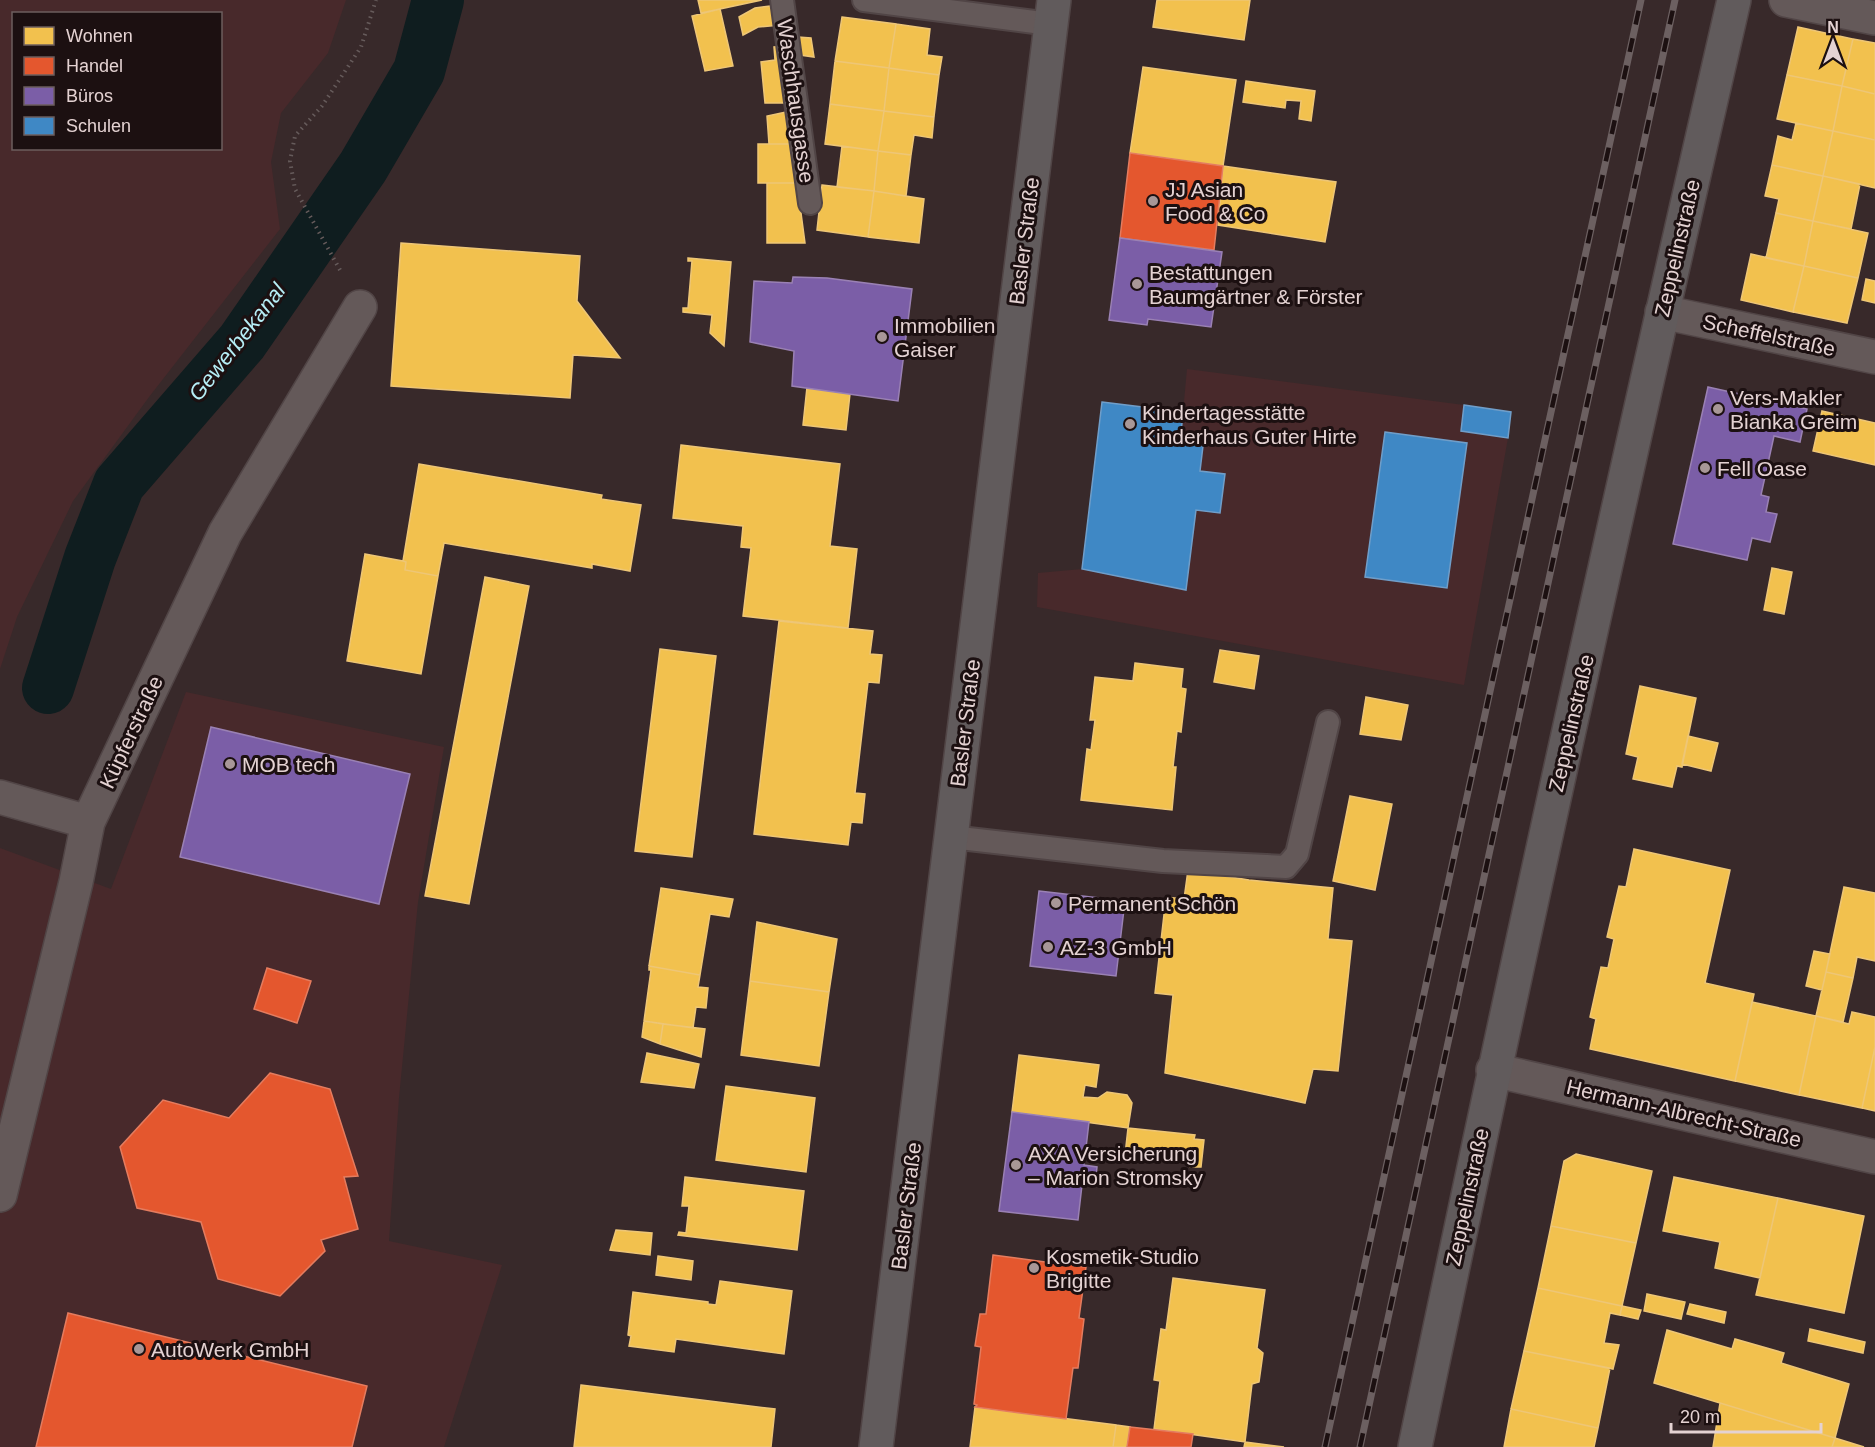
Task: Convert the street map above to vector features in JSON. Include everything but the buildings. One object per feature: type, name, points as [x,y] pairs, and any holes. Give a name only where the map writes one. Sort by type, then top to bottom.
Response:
[{"type":"main road","name":"Zeppelinstraße","points":[[1416,1447],[1494,1070],[1662,312],[1734,0]]},
{"type":"main road","name":"Basler Straße","points":[[876,1447],[1052,12]]},
{"type":"street","points":[[1786,0],[1875,18]]},
{"type":"street","name":"Küpferstraße","points":[[0,1195],[73,894],[88,822],[225,533],[360,308]]},
{"type":"street","name":"Scheffelstraße","points":[[1662,312],[1875,357]]},
{"type":"street","points":[[0,797],[88,822]]},
{"type":"street","name":"Hermann-Albrecht-Straße","points":[[1494,1070],[1875,1157]]},
{"type":"lane","name":"Waschhausgasse","points":[[782,0],[810,203]]},
{"type":"lane","points":[[864,0],[1052,12]]},
{"type":"lane","points":[[951,837],[1163,861],[1286,867],[1297,854],[1328,722]]},
{"type":"path","points":[[339,268],[296,189],[290,161],[296,136],[322,106],[361,47],[376,0]]},
{"type":"shaded area","points":[[0,0],[346,0],[328,53],[281,113],[271,162],[280,229],[149,397],[73,501],[17,617],[0,669]]},
{"type":"shaded area","points":[[1187,369],[1464,405],[1508,438],[1464,685],[1037,607],[1038,573],[1082,569],[1102,402],[1183,412]]},
{"type":"shaded area","points":[[186,692],[444,747],[418,902],[399,1098],[389,1241],[502,1265],[444,1447],[0,1447],[0,848],[111,889]]},
{"type":"waterway","name":"Gewerbekanal","points":[[48,688],[90,558],[119,484],[242,342],[363,167],[419,71],[438,0]]},
{"type":"railway","points":[[1325,1447],[1641,0]]},
{"type":"railway","points":[[1360,1447],[1675,0]]},
{"type":"place","name":"JJ Asian Food & Co","points":[[1153,201]]},
{"type":"place","name":"Bestattungen Baumgärtner & Förster","points":[[1137,284]]},
{"type":"place","name":"Immobilien Gaiser","points":[[882,337]]},
{"type":"place","name":"Vers-Makler Bianka Greim","points":[[1718,409]]},
{"type":"place","name":"Kindertagesstätte Kinderhaus Guter Hirte","points":[[1130,424]]},
{"type":"place","name":"Fell Oase","points":[[1705,468]]},
{"type":"place","name":"MOB tech","points":[[230,764]]},
{"type":"place","name":"Permanent Schön","points":[[1056,903]]},
{"type":"place","name":"AZ-3 GmbH","points":[[1048,947]]},
{"type":"place","name":"AXA Versicherung – Marion Stromsky","points":[[1016,1165]]},
{"type":"place","name":"Kosmetik-Studio Brigitte","points":[[1034,1268]]},
{"type":"place","name":"AutoWerk GmbH","points":[[139,1349]]}]
